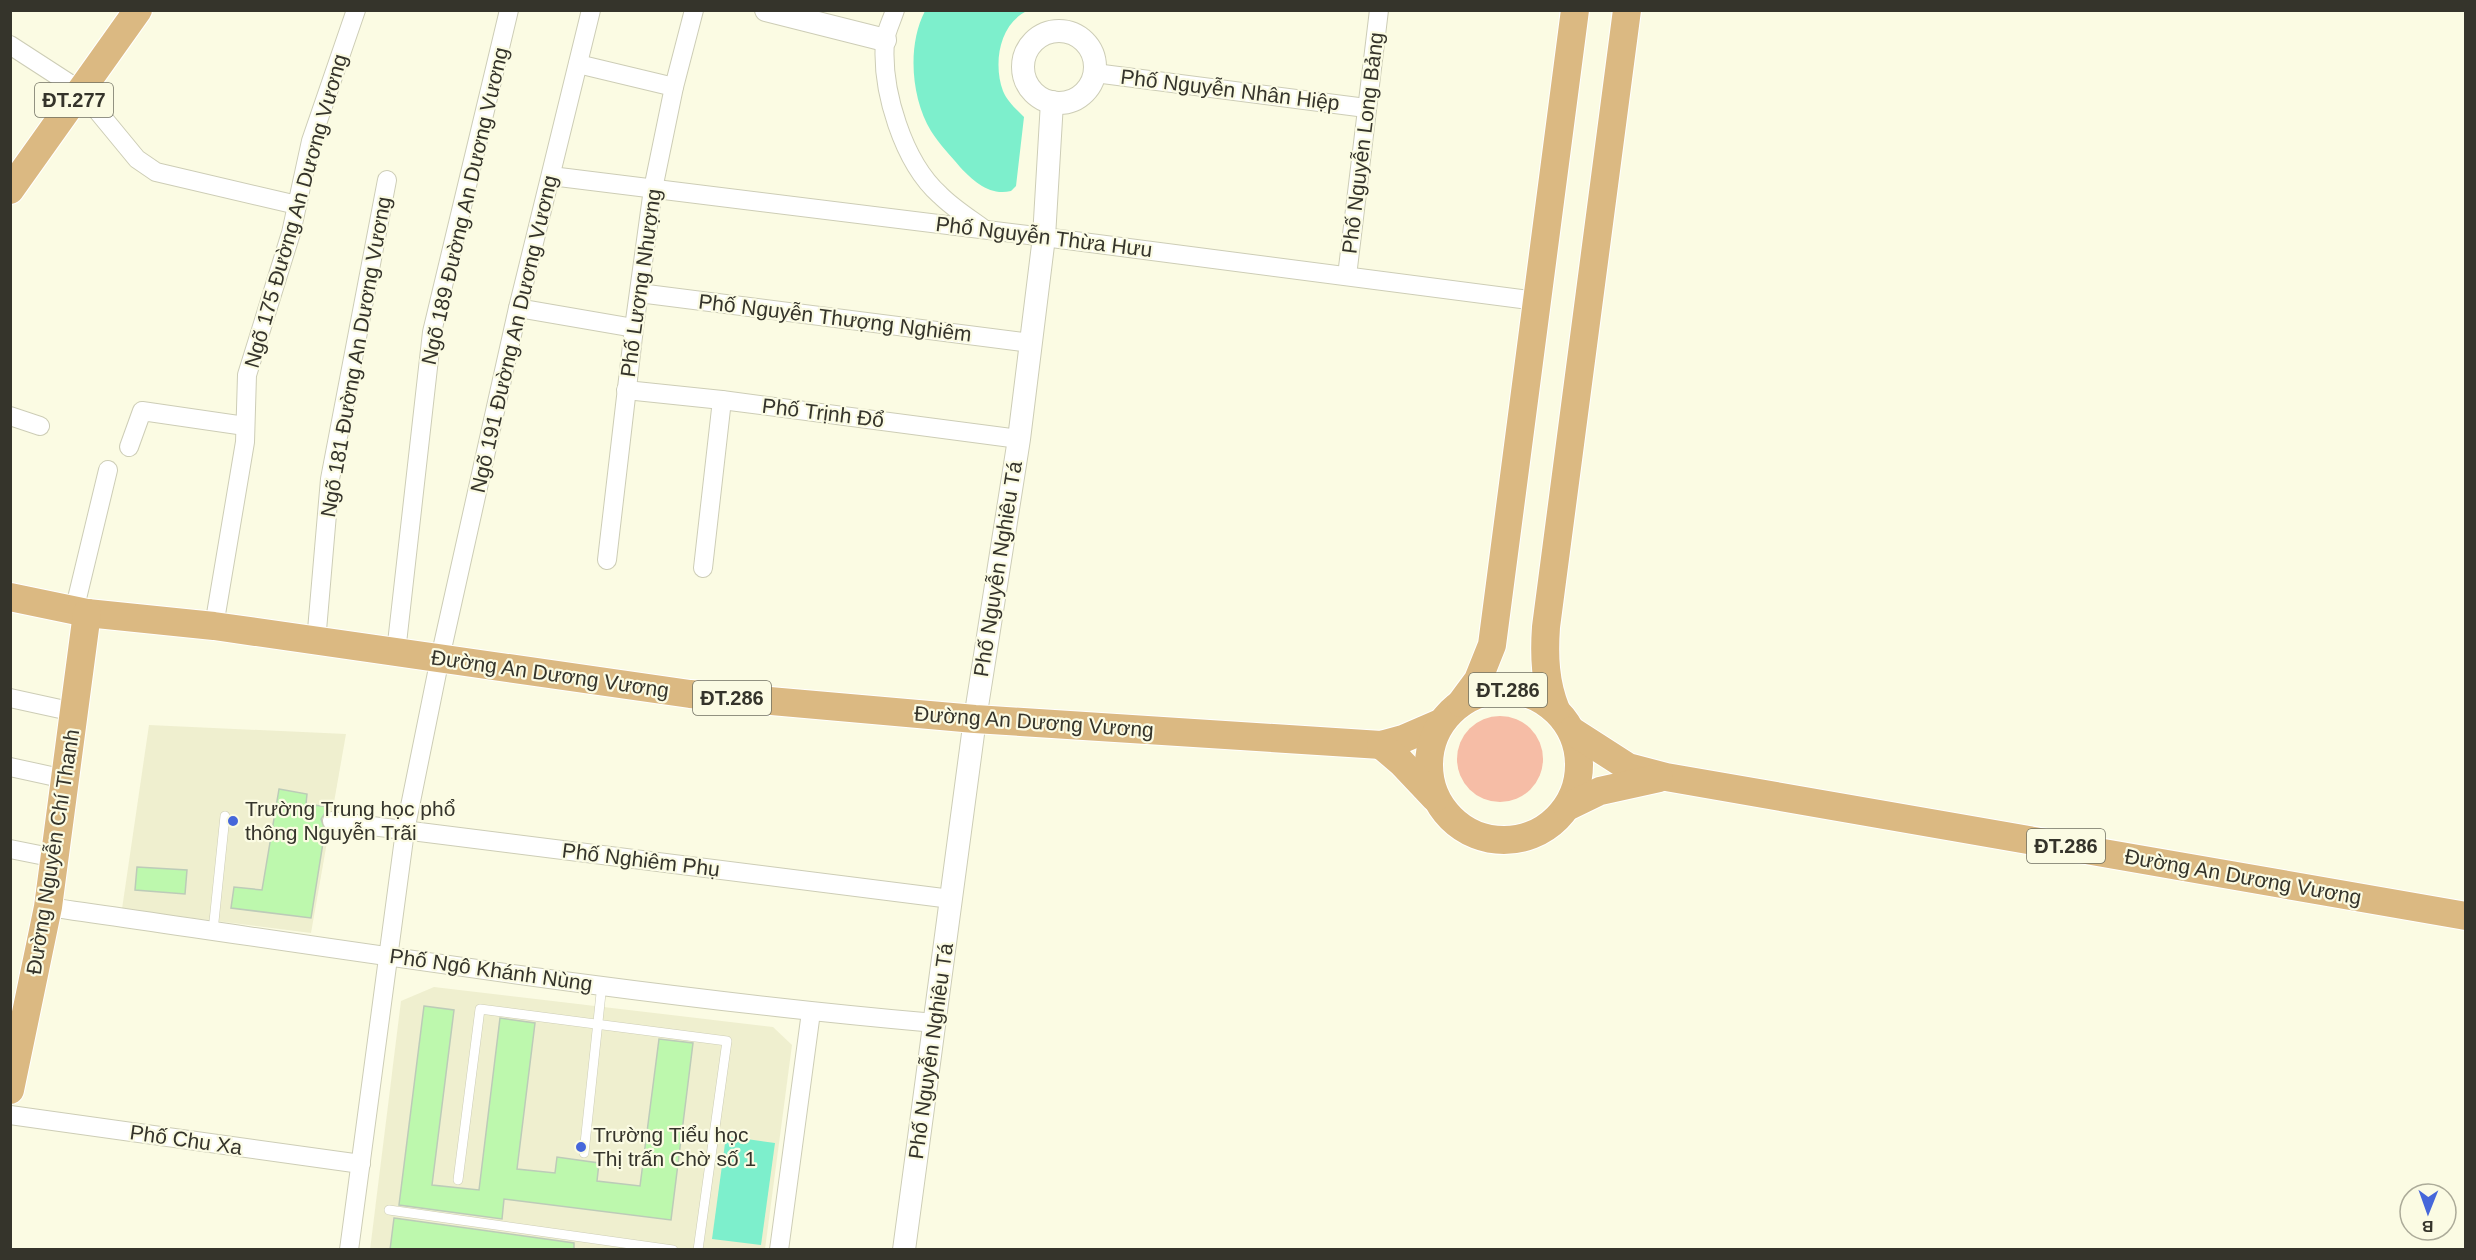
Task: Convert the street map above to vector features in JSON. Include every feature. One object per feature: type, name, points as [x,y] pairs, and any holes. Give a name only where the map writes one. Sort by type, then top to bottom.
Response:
[{"type":"main road","name":"ĐT.277","points":[[10,190],[138,10]]},
{"type":"main road","points":[[1461,703],[1478,680],[1492,645],[1575,10]]},
{"type":"main road","points":[[1564,721],[1550,693],[1545,663],[1546,627],[1627,10]]},
{"type":"main road","name":"Đường An Dương Vương","points":[[10,597],[80,612],[214,626],[690,694],[975,719],[1381,745],[1403,740],[1440,723]]},
{"type":"main road","name":"Đường Nguyễn Chí Thanh","points":[[10,1090],[48,907],[74,712],[80,612]]},
{"type":"main road","name":"ĐT.286","points":[[1381,745],[1401,762],[1436,799],[1452,820],[1473,835],[1499,841],[1526,838],[1549,826],[1568,807],[1578,783],[1580,756],[1564,721],[1540,699],[1522,691],[1502,689],[1482,693],[1461,703],[1440,723],[1432,741],[1428,761],[1429,780],[1436,799]]},
{"type":"main road","name":"Đường An Dương Vương","points":[[1564,721],[1628,767],[1666,777],[2466,916]]},
{"type":"main road","name":"Đường An Dương Vương","points":[[1568,807],[1600,791],[1666,777]]},
{"type":"street","name":"Ngõ 175 Đường An Dương Vương","points":[[214,626],[245,442],[247,375],[291,233],[311,141],[356,10]]},
{"type":"street","name":"Ngõ 189 Đường An Dương Vương","points":[[396,652],[432,332],[509,10]]},
{"type":"street","name":"Ngõ 191 Đường An Dương Vương","points":[[349,1250],[405,831],[440,658],[518,308],[591,10]]},
{"type":"street","name":"Phố Lương Nhượng","points":[[607,560],[626,390],[653,189],[674,87],[694,10]]},
{"type":"street","points":[[766,10],[885,40]]},
{"type":"street","points":[[895,10],[885,40],[889,91],[895,117],[910,157],[938,195],[984,229]]},
{"type":"street","name":"Phố Nguyễn Long Bảng","points":[[1347,276],[1379,10]]},
{"type":"street","points":[[1063,21],[1092,53],[1095,73],[1087,90],[1079,96],[1071,101],[1052,102],[1033,92],[1023,73],[1023,62],[1032,43],[1051,32],[1063,21]]},
{"type":"street","points":[[10,45],[81,91],[137,159],[156,172],[297,205]]},
{"type":"street","points":[[578,64],[674,87]]},
{"type":"street","name":"Phố Nguyễn Nhân Hiệp","points":[[1095,73],[1366,108]]},
{"type":"street","name":"Phố Nguyễn Nghiêu Tá","points":[[904,1250],[975,719],[1019,439],[1044,237],[1052,102]]},
{"type":"street","name":"Phố Nguyễn Thừa Hưu","points":[[551,176],[984,229],[1537,301]]},
{"type":"street","name":"Ngõ 181 Đường An Dương Vương","points":[[316,642],[330,479],[387,180]]},
{"type":"street","name":"Phố Nguyễn Thượng Nghiêm","points":[[639,293],[1031,343]]},
{"type":"street","points":[[518,308],[634,328]]},
{"type":"street","name":"Phố Trịnh Đổ","points":[[626,390],[722,400],[1019,439]]},
{"type":"street","points":[[703,568],[722,400]]},
{"type":"street","points":[[129,447],[142,411],[245,426]]},
{"type":"street","points":[[10,416],[40,426]]},
{"type":"street","points":[[80,612],[108,470]]},
{"type":"street","points":[[10,698],[74,712]]},
{"type":"street","points":[[10,767],[65,780]]},
{"type":"street","name":"Phố Nghiêm Phụ","points":[[332,821],[951,899]]},
{"type":"street","points":[[10,849],[55,858]]},
{"type":"street","name":"Phố Ngô Khánh Nùng","points":[[48,907],[388,956],[811,1012],[934,1023]]},
{"type":"street","points":[[779,1250],[811,1012]]},
{"type":"street","name":"Phố Chu Xa","points":[[10,1115],[361,1164]]},
{"type":"lane","points":[[213,931],[225,816]]},
{"type":"lane","points":[[584,1153],[602,984]]},
{"type":"lane","points":[[458,1180],[480,1009],[727,1041],[698,1250]]},
{"type":"lane","points":[[388,1210],[673,1250]]},
{"type":"shaded area","points":[[1500,716],[1524,723],[1536,735],[1543,759],[1536,783],[1524,795],[1500,802],[1476,795],[1464,783],[1457,759],[1464,735],[1476,723]]},
{"type":"shaded area","name":"Trường Trung học phổ thông Nguyễn Trãi","points":[[149,725],[346,734],[311,933],[122,909]]},
{"type":"shaded area","name":"Trường Tiểu học Thị trấn Chờ số 1","points":[[434,987],[773,1027],[792,1045],[765,1249],[370,1250],[401,1001]]},
{"type":"water","points":[[925,11],[1027,11],[1010,25],[1004,35],[999,57],[1003,91],[1009,102],[1024,117],[1016,186],[1011,191],[989,190],[971,178],[938,141],[924,118],[916,87],[914,55],[919,25]]},
{"type":"water","points":[[726,1136],[775,1143],[761,1245],[712,1239]]},
{"type":"building","points":[[279,789],[307,794],[306,804],[329,807],[321,819],[325,830],[311,918],[231,908],[234,887],[262,890]]},
{"type":"building","points":[[137,867],[187,870],[185,894],[135,890]]},
{"type":"building","points":[[424,1006],[454,1010],[432,1185],[479,1190],[500,1018],[535,1023],[517,1169],[555,1173],[557,1157],[599,1163],[597,1181],[640,1186],[659,1039],[693,1043],[671,1220],[504,1199],[502,1219],[399,1205]]},
{"type":"building","points":[[394,1218],[574,1243],[574,1250],[390,1250]]},
{"type":"place","name":"Trường Trung học phổ thông Nguyễn Trãi","points":[[233,821]]},
{"type":"place","name":"Trường Tiểu học Thị trấn Chờ số 1","points":[[581,1147]]}]
